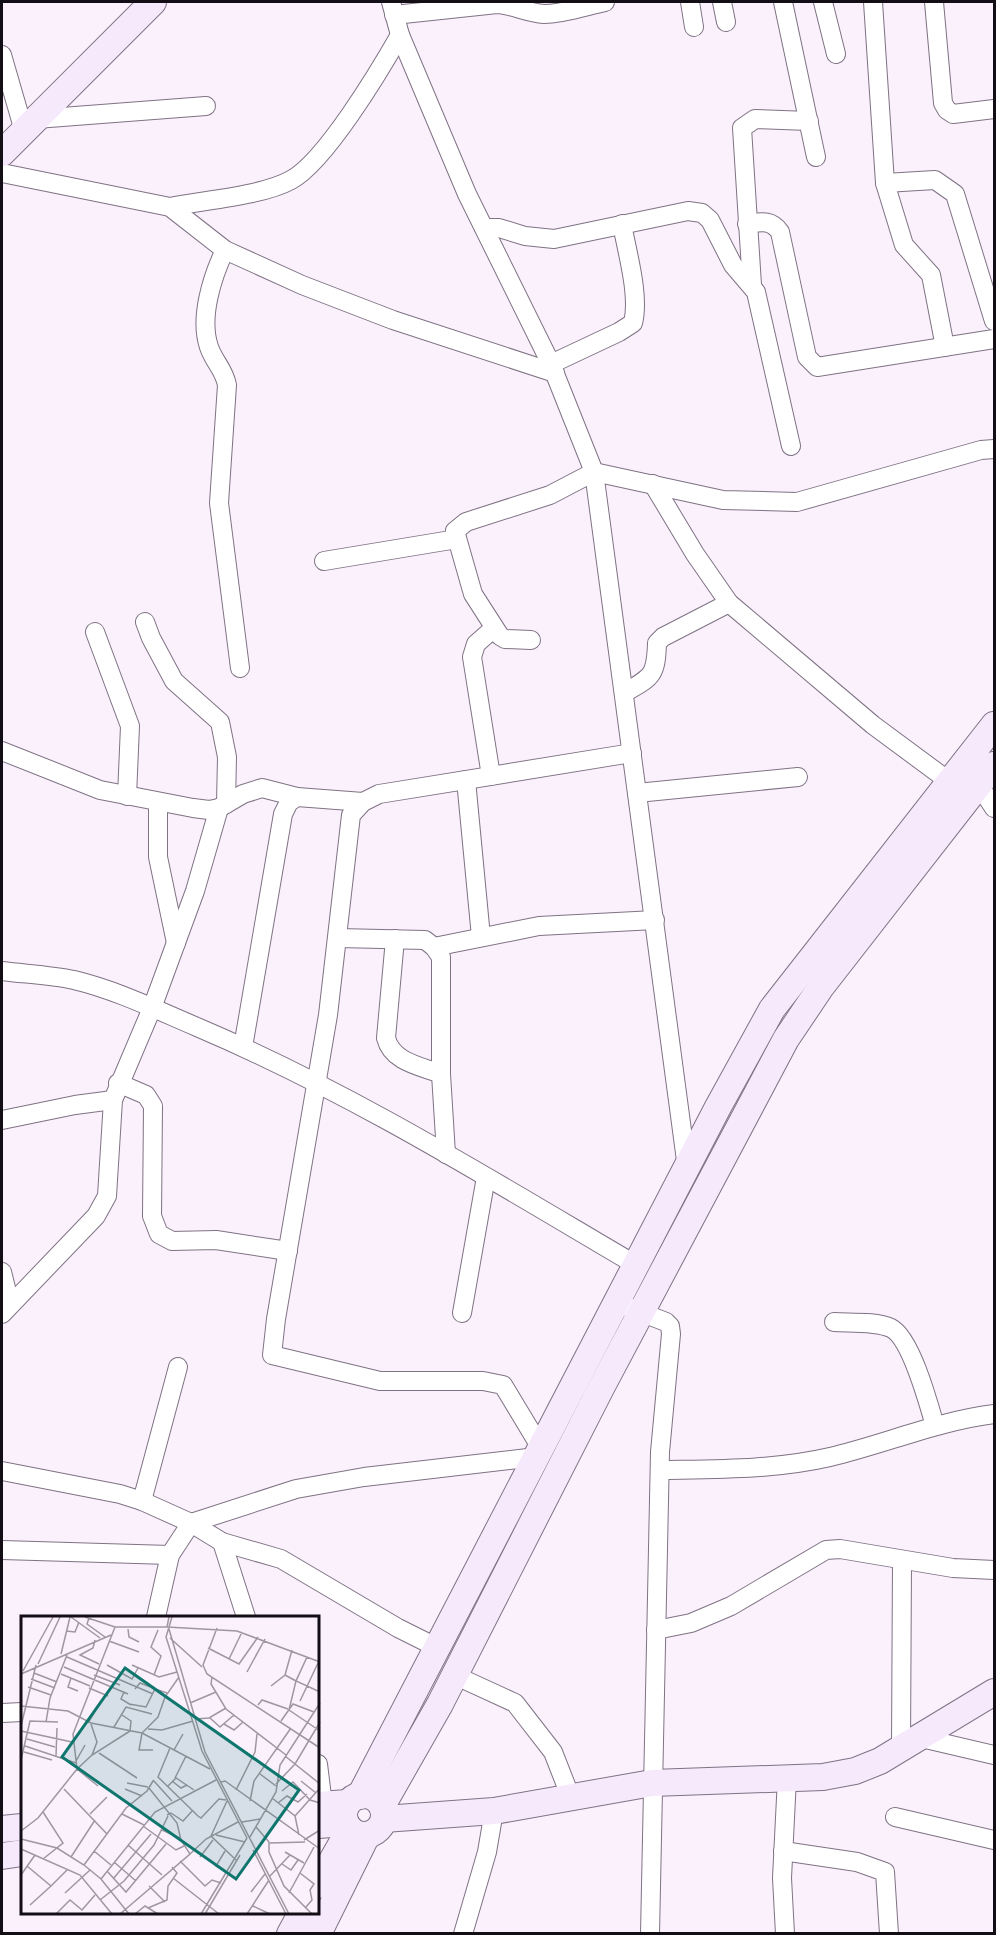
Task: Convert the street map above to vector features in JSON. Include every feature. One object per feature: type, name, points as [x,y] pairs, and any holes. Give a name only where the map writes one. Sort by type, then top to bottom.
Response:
[{"type":"street","points":[[2,153],[153,2]]},
{"type":"street","points":[[605,2],[553,13],[531,12],[511,5],[497,4],[392,8],[400,35],[484,228],[553,369],[594,471],[687,1168]]},
{"type":"street","points":[[690,2],[694,27]]},
{"type":"street","points":[[722,2],[726,22]]},
{"type":"street","points":[[783,2],[816,157]]},
{"type":"street","points":[[823,2],[836,54]]},
{"type":"street","points":[[873,2],[885,183],[904,245],[931,275],[945,347]]},
{"type":"street","points":[[934,2],[943,103],[946,110],[953,114],[994,109]]},
{"type":"street","points":[[2,173],[170,207],[274,187],[292,180],[313,162],[368,89],[400,35]]},
{"type":"street","points":[[2,55],[30,125]]},
{"type":"street","points":[[30,125],[206,106]]},
{"type":"street","points":[[791,446],[761,306],[752,285],[742,128],[755,119],[809,121]]},
{"type":"street","points":[[885,183],[935,180],[955,194],[994,321]]},
{"type":"street","points":[[170,207],[225,250],[302,285],[393,320],[553,369],[633,323],[636,313],[635,299],[622,224]]},
{"type":"street","points":[[484,228],[499,228],[525,236],[554,239],[688,211],[702,213],[716,230],[733,265],[752,285]]},
{"type":"street","points":[[747,224],[768,222],[775,225],[780,232],[810,363],[823,368],[994,339]]},
{"type":"street","points":[[225,250],[209,288],[207,335],[211,353],[225,372],[227,385],[219,503],[240,668]]},
{"type":"street","points":[[531,640],[505,639],[494,628],[473,594],[455,531],[466,522],[550,495],[594,471],[723,500],[797,502],[981,450],[994,449]]},
{"type":"street","points":[[653,484],[695,555],[729,603],[873,725],[950,782]]},
{"type":"street","points":[[324,561],[457,539]]},
{"type":"street","points":[[624,693],[653,674],[657,667],[657,643],[663,637],[729,603]]},
{"type":"street","points":[[6,1309],[96,1216],[107,1196],[116,1091],[152,1008],[195,891],[222,806],[227,758],[220,722],[174,681],[145,622]]},
{"type":"street","points":[[491,776],[472,657],[476,644],[494,628]]},
{"type":"street","points":[[94,632],[130,726],[127,796]]},
{"type":"street","points":[[318,1934],[362,1816],[436,1647],[772,1009],[994,725]]},
{"type":"street","points":[[2,751],[100,790],[208,810],[222,806],[252,790],[262,788],[297,797],[363,802]]},
{"type":"street","points":[[538,1452],[503,1384],[483,1381],[380,1381],[273,1356],[338,938],[351,814],[363,802],[379,794],[632,753]]},
{"type":"street","points":[[987,775],[994,808]]},
{"type":"street","points":[[320,1882],[454,1675],[641,1312],[786,1039],[821,987],[987,775]]},
{"type":"street","points":[[637,793],[798,777]]},
{"type":"street","points":[[466,780],[481,937]]},
{"type":"street","points":[[243,1047],[284,814],[289,802],[297,797]]},
{"type":"street","points":[[158,802],[158,857],[176,943]]},
{"type":"street","points":[[434,946],[539,926],[654,920]]},
{"type":"street","points":[[338,938],[425,940],[434,946],[441,957],[441,1074],[446,1154]]},
{"type":"street","points":[[395,939],[386,1038],[388,1047],[395,1056],[441,1074]]},
{"type":"street","points":[[2,971],[72,980],[107,989],[243,1047],[316,1083],[446,1154],[636,1265]]},
{"type":"street","points":[[2,1120],[75,1104],[116,1091],[146,1095],[153,1106],[152,1216],[159,1234],[172,1241],[216,1240],[288,1251]]},
{"type":"street","points":[[462,1313],[486,1177]]},
{"type":"street","points":[[2,1272],[6,1309]]},
{"type":"street","points":[[617,1303],[670,1326],[660,1470],[650,1934]]},
{"type":"street","points":[[834,1322],[879,1325],[896,1332],[917,1367],[935,1426]]},
{"type":"street","points":[[142,1501],[178,1367]]},
{"type":"street","points":[[660,1470],[747,1468],[796,1463],[830,1457],[965,1418],[994,1414]]},
{"type":"street","points":[[156,1616],[170,1556],[191,1523],[296,1489],[538,1452]]},
{"type":"street","points":[[2,1471],[120,1494],[142,1501],[191,1523],[222,1542],[281,1559],[398,1628],[436,1647]]},
{"type":"street","points":[[222,1542],[246,1616]]},
{"type":"street","points":[[656,1630],[691,1623],[731,1606],[826,1550],[840,1549],[902,1561],[994,1570]]},
{"type":"street","points":[[2,1550],[170,1556]]},
{"type":"street","points":[[902,1561],[909,1742]]},
{"type":"street","points":[[454,1675],[515,1703],[553,1752],[571,1798]]},
{"type":"street","points":[[320,1812],[362,1816],[494,1811],[652,1783],[823,1777],[855,1771],[880,1761],[994,1692]]},
{"type":"street","points":[[2,1713],[21,1712]]},
{"type":"street","points":[[909,1742],[994,1755]]},
{"type":"street","points":[[785,1934],[783,1851],[787,1778]]},
{"type":"street","points":[[463,1934],[487,1852],[494,1811]]},
{"type":"street","points":[[895,1817],[994,1840]]},
{"type":"street","points":[[2,1829],[21,1827]]},
{"type":"street","points":[[783,1851],[857,1862],[885,1872],[889,1934]]},
{"type":"street","points":[[2,1856],[21,1853]]},
{"type":"street","points":[[290,1934],[301,1914]]}]
